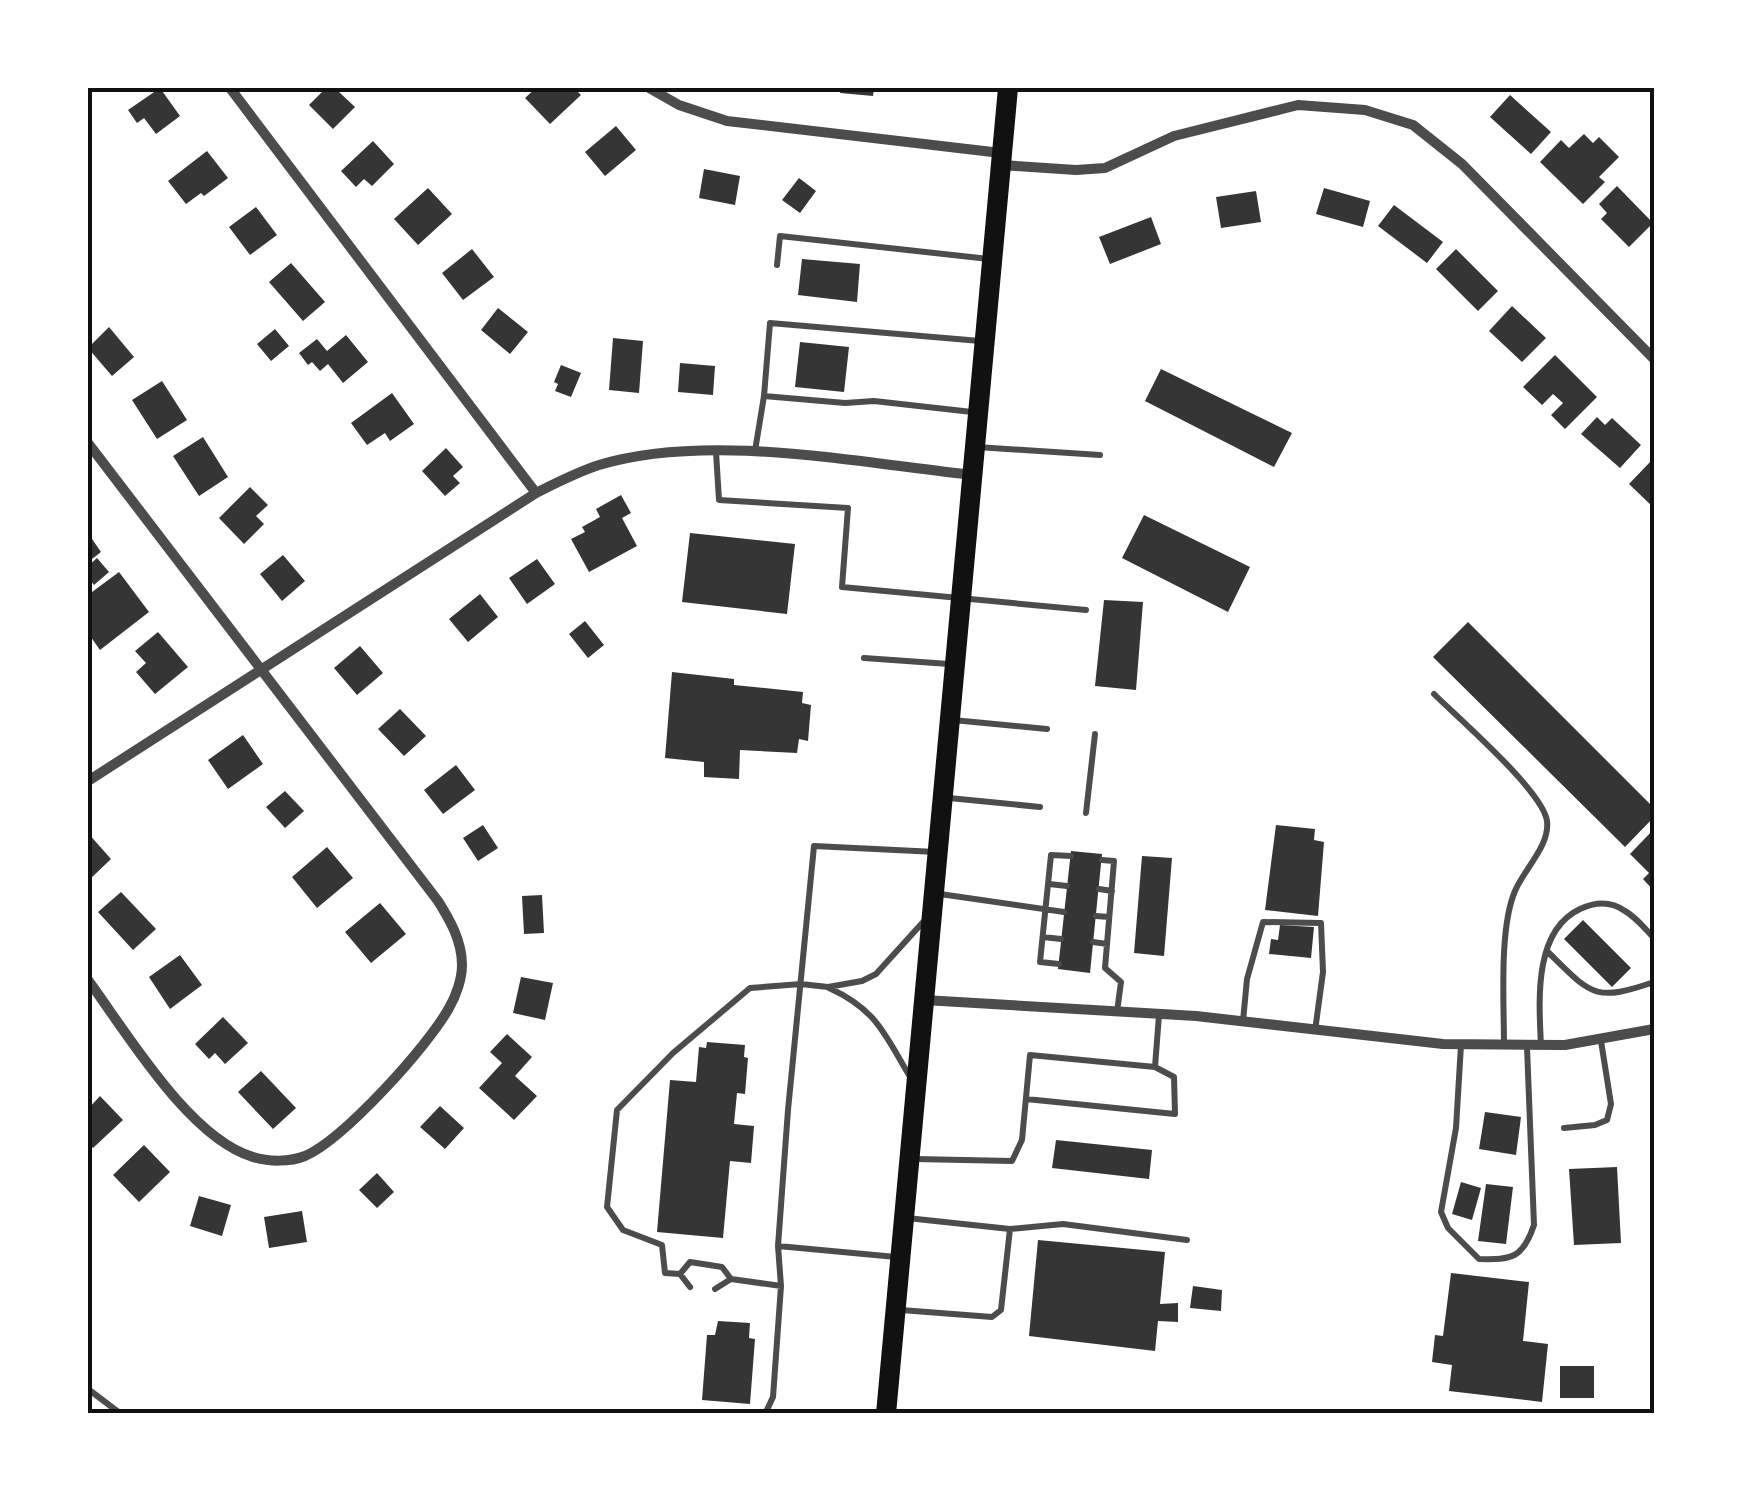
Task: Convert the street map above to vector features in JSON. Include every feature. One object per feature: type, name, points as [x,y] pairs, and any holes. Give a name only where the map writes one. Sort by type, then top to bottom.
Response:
[{"type":"main road","points":[[886,1414],[1008,88]]},
{"type":"street","points":[[230,88],[536,493]]},
{"type":"street","points":[[649,88],[678,105],[726,120],[1076,170],[1105,168],[1174,136],[1298,105],[1365,110],[1412,124],[1462,164],[1654,359]]},
{"type":"street","points":[[88,443],[450,919],[462,965],[448,1011],[408,1062],[326,1144],[296,1160],[250,1156],[223,1142],[192,1117],[88,980]]},
{"type":"street","points":[[88,781],[536,493],[600,464],[670,453],[754,451],[973,475]]},
{"type":"street","points":[[923,1000],[1243,1022],[1461,1045],[1541,1047],[1600,1041],[1654,1029]]},
{"type":"lane","points":[[777,265],[780,236],[993,259]]},
{"type":"lane","points":[[754,451],[764,396],[770,323],[986,342]]},
{"type":"lane","points":[[764,396],[845,403],[874,401],[980,413]]},
{"type":"lane","points":[[976,447],[1100,456]]},
{"type":"lane","points":[[716,452],[719,500],[848,508],[842,588],[1086,610]]},
{"type":"lane","points":[[864,658],[955,664]]},
{"type":"lane","points":[[1434,694],[1534,794],[1546,821],[1541,846],[1516,888],[1508,911],[1504,1046]]},
{"type":"lane","points":[[950,720],[1046,730]]},
{"type":"lane","points":[[1086,813],[1095,734]]},
{"type":"lane","points":[[942,797],[1040,807]]},
{"type":"lane","points":[[765,1414],[773,1397],[781,1286],[778,1246],[814,846],[937,852]]},
{"type":"lane","points":[[1059,964],[1040,962],[1051,854],[1071,856]]},
{"type":"lane","points":[[1102,860],[1114,861],[1105,968]]},
{"type":"lane","points":[[1048,884],[1067,886]]},
{"type":"lane","points":[[1099,889],[1112,890]]},
{"type":"lane","points":[[690,1287],[680,1274],[665,1273],[662,1245],[622,1230],[607,1207],[617,1110],[673,1053],[750,988],[800,984],[828,987],[862,981],[880,972],[932,903],[1064,912]]},
{"type":"lane","points":[[1541,1047],[1546,950],[1554,932],[1572,913],[1592,903],[1610,904],[1625,910],[1654,938]]},
{"type":"lane","points":[[1096,916],[1109,917]]},
{"type":"lane","points":[[1243,1022],[1246,980],[1263,922],[1321,923],[1323,972],[1315,1031]]},
{"type":"lane","points":[[1043,938],[1061,939]]},
{"type":"lane","points":[[1094,942],[1107,944]]},
{"type":"lane","points":[[1546,950],[1585,988],[1600,995],[1654,982]]},
{"type":"lane","points":[[1091,967],[1105,968],[1120,982],[1117,1013]]},
{"type":"lane","points":[[828,987],[872,1014],[916,1086]]},
{"type":"lane","points":[[1155,1066],[1159,1015]]},
{"type":"lane","points":[[1564,1128],[1607,1120],[1611,1104],[1600,1041]]},
{"type":"lane","points":[[1461,1045],[1456,1128],[1441,1212],[1448,1228],[1479,1259],[1512,1258],[1526,1247],[1534,1225],[1527,1047]]},
{"type":"lane","points":[[909,1159],[1012,1160],[1022,1140],[1030,1056],[1155,1066],[1174,1077],[1175,1114],[1026,1099]]},
{"type":"lane","points":[[904,1218],[1010,1230],[1062,1224],[1187,1240]]},
{"type":"lane","points":[[895,1309],[992,1317],[1001,1310],[1010,1230]]},
{"type":"lane","points":[[778,1246],[900,1257]]},
{"type":"lane","points":[[680,1274],[690,1262],[722,1267],[731,1280]]},
{"type":"lane","points":[[715,1289],[731,1280],[781,1286]]},
{"type":"lane","points":[[88,1389],[122,1414]]},
{"type":"lane","points":[[650,1412],[664,1414]]},
{"type":"building","points":[[160,88],[180,116],[156,134],[144,118],[137,123],[128,110]]},
{"type":"building","points":[[326,88],[342,88],[338,91],[355,107],[333,129],[309,105]]},
{"type":"building","points":[[536,88],[574,88],[581,95],[550,124],[525,98]]},
{"type":"building","points":[[841,88],[874,88],[873,96],[840,93]]},
{"type":"building","points":[[1510,95],[1551,132],[1531,154],[1490,117]]},
{"type":"building","points":[[616,126],[636,150],[605,176],[585,152]]},
{"type":"building","points":[[1584,134],[1593,143],[1599,137],[1619,157],[1599,177],[1605,182],[1583,204],[1540,162],[1561,140],[1569,148]]},
{"type":"building","points":[[373,141],[394,164],[372,186],[364,179],[356,187],[341,171]]},
{"type":"building","points":[[207,151],[228,178],[186,204],[168,181]]},
{"type":"building","points":[[704,169],[740,176],[735,205],[699,198]]},
{"type":"building","points":[[799,178],[816,191],[800,213],[782,200]]},
{"type":"building","points":[[1617,186],[1653,223],[1629,247],[1601,219],[1607,213],[1599,204]]},
{"type":"building","points":[[428,188],[452,214],[418,245],[394,219]]},
{"type":"building","points":[[1324,188],[1370,201],[1363,227],[1316,214]]},
{"type":"building","points":[[1256,191],[1261,222],[1221,228],[1216,197]]},
{"type":"building","points":[[1394,205],[1443,242],[1427,263],[1378,226]]},
{"type":"building","points":[[256,207],[277,235],[250,255],[229,227]]},
{"type":"building","points":[[1151,217],[1161,244],[1110,264],[1099,237]]},
{"type":"building","points":[[472,249],[494,277],[463,300],[442,273]]},
{"type":"building","points":[[1456,249],[1498,291],[1478,311],[1436,269]]},
{"type":"building","points":[[802,259],[860,264],[857,302],[798,295]]},
{"type":"building","points":[[291,263],[325,302],[303,321],[269,282]]},
{"type":"building","points":[[1512,306],[1546,338],[1522,362],[1489,331]]},
{"type":"building","points":[[498,308],[528,332],[510,354],[481,330]]},
{"type":"building","points":[[109,327],[134,357],[112,376],[88,348]]},
{"type":"building","points":[[275,329],[289,346],[271,361],[257,344]]},
{"type":"building","points":[[346,335],[368,362],[343,383],[328,364],[320,371],[312,362],[308,365],[299,353],[317,339],[327,351]]},
{"type":"building","points":[[613,338],[643,341],[639,393],[609,390]]},
{"type":"building","points":[[800,342],[849,347],[844,392],[795,387]]},
{"type":"building","points":[[1555,355],[1597,397],[1565,429],[1551,415],[1563,403],[1553,394],[1542,405],[1523,387]]},
{"type":"building","points":[[680,363],[715,366],[713,395],[678,392]]},
{"type":"building","points":[[561,365],[581,373],[571,397],[555,391]]},
{"type":"building","points":[[1161,369],[1292,433],[1274,467],[1145,401]]},
{"type":"building","points":[[162,381],[187,420],[157,439],[132,400]]},
{"type":"building","points":[[392,393],[414,424],[390,441],[385,433],[367,445],[351,423]]},
{"type":"building","points":[[1597,417],[1605,425],[1612,418],[1641,445],[1620,468],[1581,434]]},
{"type":"building","points":[[203,437],[228,477],[199,496],[173,456]]},
{"type":"building","points":[[446,448],[463,467],[453,476],[460,483],[445,496],[422,471]]},
{"type":"building","points":[[1650,462],[1654,466],[1654,508],[1629,484]]},
{"type":"building","points":[[250,487],[268,505],[256,516],[264,524],[244,544],[219,518]]},
{"type":"building","points":[[621,495],[631,513],[622,518],[637,546],[589,572],[571,539],[600,517],[596,509]]},
{"type":"building","points":[[1144,515],[1250,567],[1228,612],[1122,558]]},
{"type":"building","points":[[88,533],[101,552],[88,562]]},
{"type":"building","points":[[690,533],[795,544],[787,614],[682,602]]},
{"type":"building","points":[[283,555],[305,581],[282,601],[260,574]]},
{"type":"building","points":[[97,558],[109,572],[94,585],[88,577],[88,566]]},
{"type":"building","points":[[537,559],[555,584],[527,604],[509,578]]},
{"type":"building","points":[[119,572],[149,612],[100,650],[88,633],[88,595]]},
{"type":"building","points":[[480,594],[498,617],[468,642],[449,619]]},
{"type":"building","points":[[1104,600],[1143,602],[1136,690],[1095,686]]},
{"type":"building","points":[[585,621],[604,645],[588,658],[569,634]]},
{"type":"building","points":[[1468,622],[1654,808],[1654,817],[1625,847],[1433,657]]},
{"type":"building","points":[[158,632],[188,667],[155,694],[136,672],[146,663],[135,651]]},
{"type":"building","points":[[360,646],[383,673],[357,695],[334,668]]},
{"type":"building","points":[[672,672],[734,679],[734,685],[803,692],[802,703],[811,705],[808,741],[799,739],[797,753],[740,750],[739,779],[704,777],[704,762],[665,758]]},
{"type":"building","points":[[400,709],[426,736],[404,756],[378,729]]},
{"type":"building","points":[[243,735],[263,764],[228,789],[208,760]]},
{"type":"building","points":[[456,765],[475,790],[443,814],[424,790]]},
{"type":"building","points":[[285,791],[304,811],[285,828],[266,807]]},
{"type":"building","points":[[483,825],[498,848],[478,861],[463,838]]},
{"type":"building","points":[[1276,825],[1315,829],[1314,840],[1324,842],[1318,916],[1265,910]]},
{"type":"building","points":[[1654,829],[1654,891],[1643,879],[1649,873],[1630,854]]},
{"type":"building","points":[[88,833],[111,859],[88,881]]},
{"type":"building","points":[[327,847],[353,878],[317,908],[292,877]]},
{"type":"building","points":[[1071,851],[1102,854],[1090,973],[1058,969]]},
{"type":"building","points":[[1142,856],[1172,858],[1164,956],[1134,953]]},
{"type":"building","points":[[121,892],[156,929],[133,950],[98,912]]},
{"type":"building","points":[[542,895],[544,933],[524,934],[522,896]]},
{"type":"building","points":[[380,903],[406,934],[371,963],[345,932]]},
{"type":"building","points":[[1583,920],[1631,968],[1612,987],[1564,939]]},
{"type":"building","points":[[1280,925],[1314,927],[1311,958],[1269,954],[1271,939],[1278,940]]},
{"type":"building","points":[[180,955],[202,985],[170,1009],[149,977]]},
{"type":"building","points":[[521,977],[553,983],[545,1020],[513,1013]]},
{"type":"building","points":[[223,1017],[248,1043],[225,1064],[215,1053],[209,1059],[195,1044]]},
{"type":"building","points":[[507,1034],[532,1057],[515,1076],[537,1096],[514,1120],[479,1088],[502,1063],[490,1052]]},
{"type":"building","points":[[707,1042],[745,1045],[745,1094],[737,1093],[734,1124],[754,1126],[751,1163],[730,1161],[723,1238],[657,1232],[670,1080],[696,1082],[699,1047],[706,1048]]},
{"type":"building","points":[[261,1071],[296,1108],[273,1129],[238,1092]]},
{"type":"building","points":[[100,1096],[123,1120],[93,1148],[88,1143],[88,1109]]},
{"type":"building","points":[[440,1106],[464,1128],[445,1149],[420,1127]]},
{"type":"building","points":[[1485,1112],[1521,1117],[1516,1155],[1479,1149]]},
{"type":"building","points":[[1056,1140],[1152,1150],[1149,1179],[1052,1168]]},
{"type":"building","points":[[144,1145],[170,1172],[139,1202],[113,1175]]},
{"type":"building","points":[[1617,1167],[1621,1243],[1574,1245],[1569,1169]]},
{"type":"building","points":[[377,1173],[394,1192],[377,1208],[359,1190]]},
{"type":"building","points":[[1461,1182],[1481,1188],[1472,1220],[1452,1214]]},
{"type":"building","points":[[1486,1184],[1513,1187],[1506,1244],[1478,1241]]},
{"type":"building","points":[[199,1196],[231,1205],[222,1236],[190,1226]]},
{"type":"building","points":[[302,1211],[307,1242],[269,1248],[264,1217]]},
{"type":"building","points":[[1038,1240],[1165,1252],[1160,1304],[1178,1303],[1178,1322],[1158,1321],[1155,1351],[1029,1336]]},
{"type":"building","points":[[1451,1273],[1529,1282],[1523,1341],[1548,1344],[1542,1402],[1449,1391],[1452,1365],[1432,1362],[1435,1335],[1443,1336]]},
{"type":"building","points":[[1193,1286],[1222,1290],[1221,1311],[1190,1308]]},
{"type":"building","points":[[718,1321],[750,1323],[749,1338],[755,1339],[750,1404],[702,1400],[707,1335],[715,1335]]},
{"type":"building","points":[[1560,1366],[1594,1366],[1594,1398],[1560,1398]]}]
